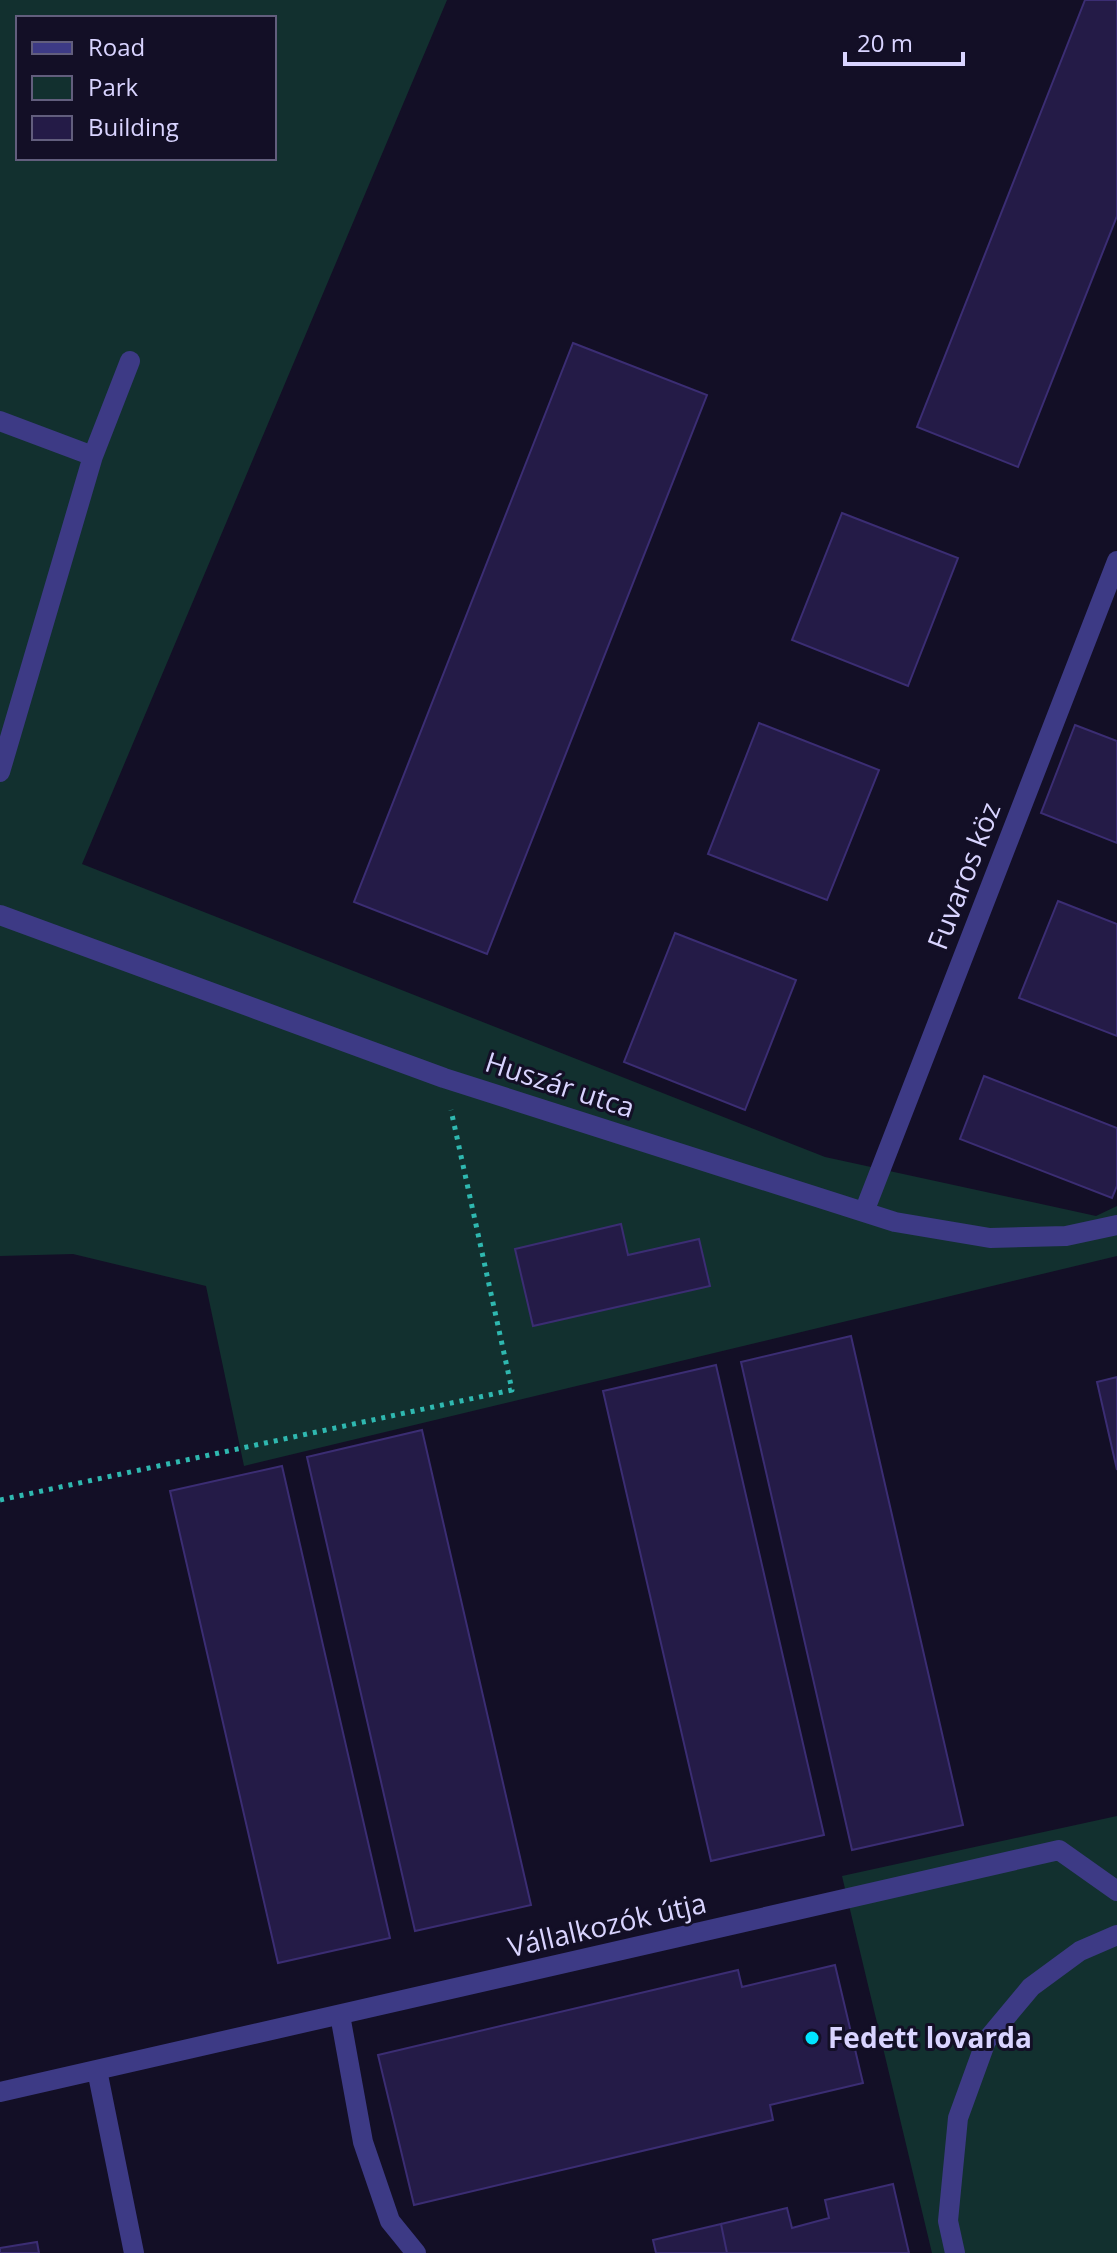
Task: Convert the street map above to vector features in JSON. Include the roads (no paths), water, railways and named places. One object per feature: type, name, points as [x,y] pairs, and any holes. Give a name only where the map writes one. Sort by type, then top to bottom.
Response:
[{"type":"street","points":[[0,772],[93,456],[130,361]]},
{"type":"street","points":[[0,421],[93,456]]},
{"type":"street","name":"Fuvaros köz","points":[[864,1212],[1117,561]]},
{"type":"street","name":"Huszár utca","points":[[0,915],[444,1078],[895,1222],[990,1238],[1066,1236],[1117,1225]]},
{"type":"street","name":"Vállalkozók útja","points":[[0,2092],[1059,1850],[1117,1891]]},
{"type":"street","points":[[955,2253],[948,2221],[958,2118],[986,2041],[1031,1987],[1080,1951],[1117,1935]]},
{"type":"street","points":[[340,2015],[363,2142],[390,2221],[416,2253]]},
{"type":"street","points":[[97,2070],[134,2253]]},
{"type":"place","name":"Fedett lovarda","points":[[812,2038]]}]
